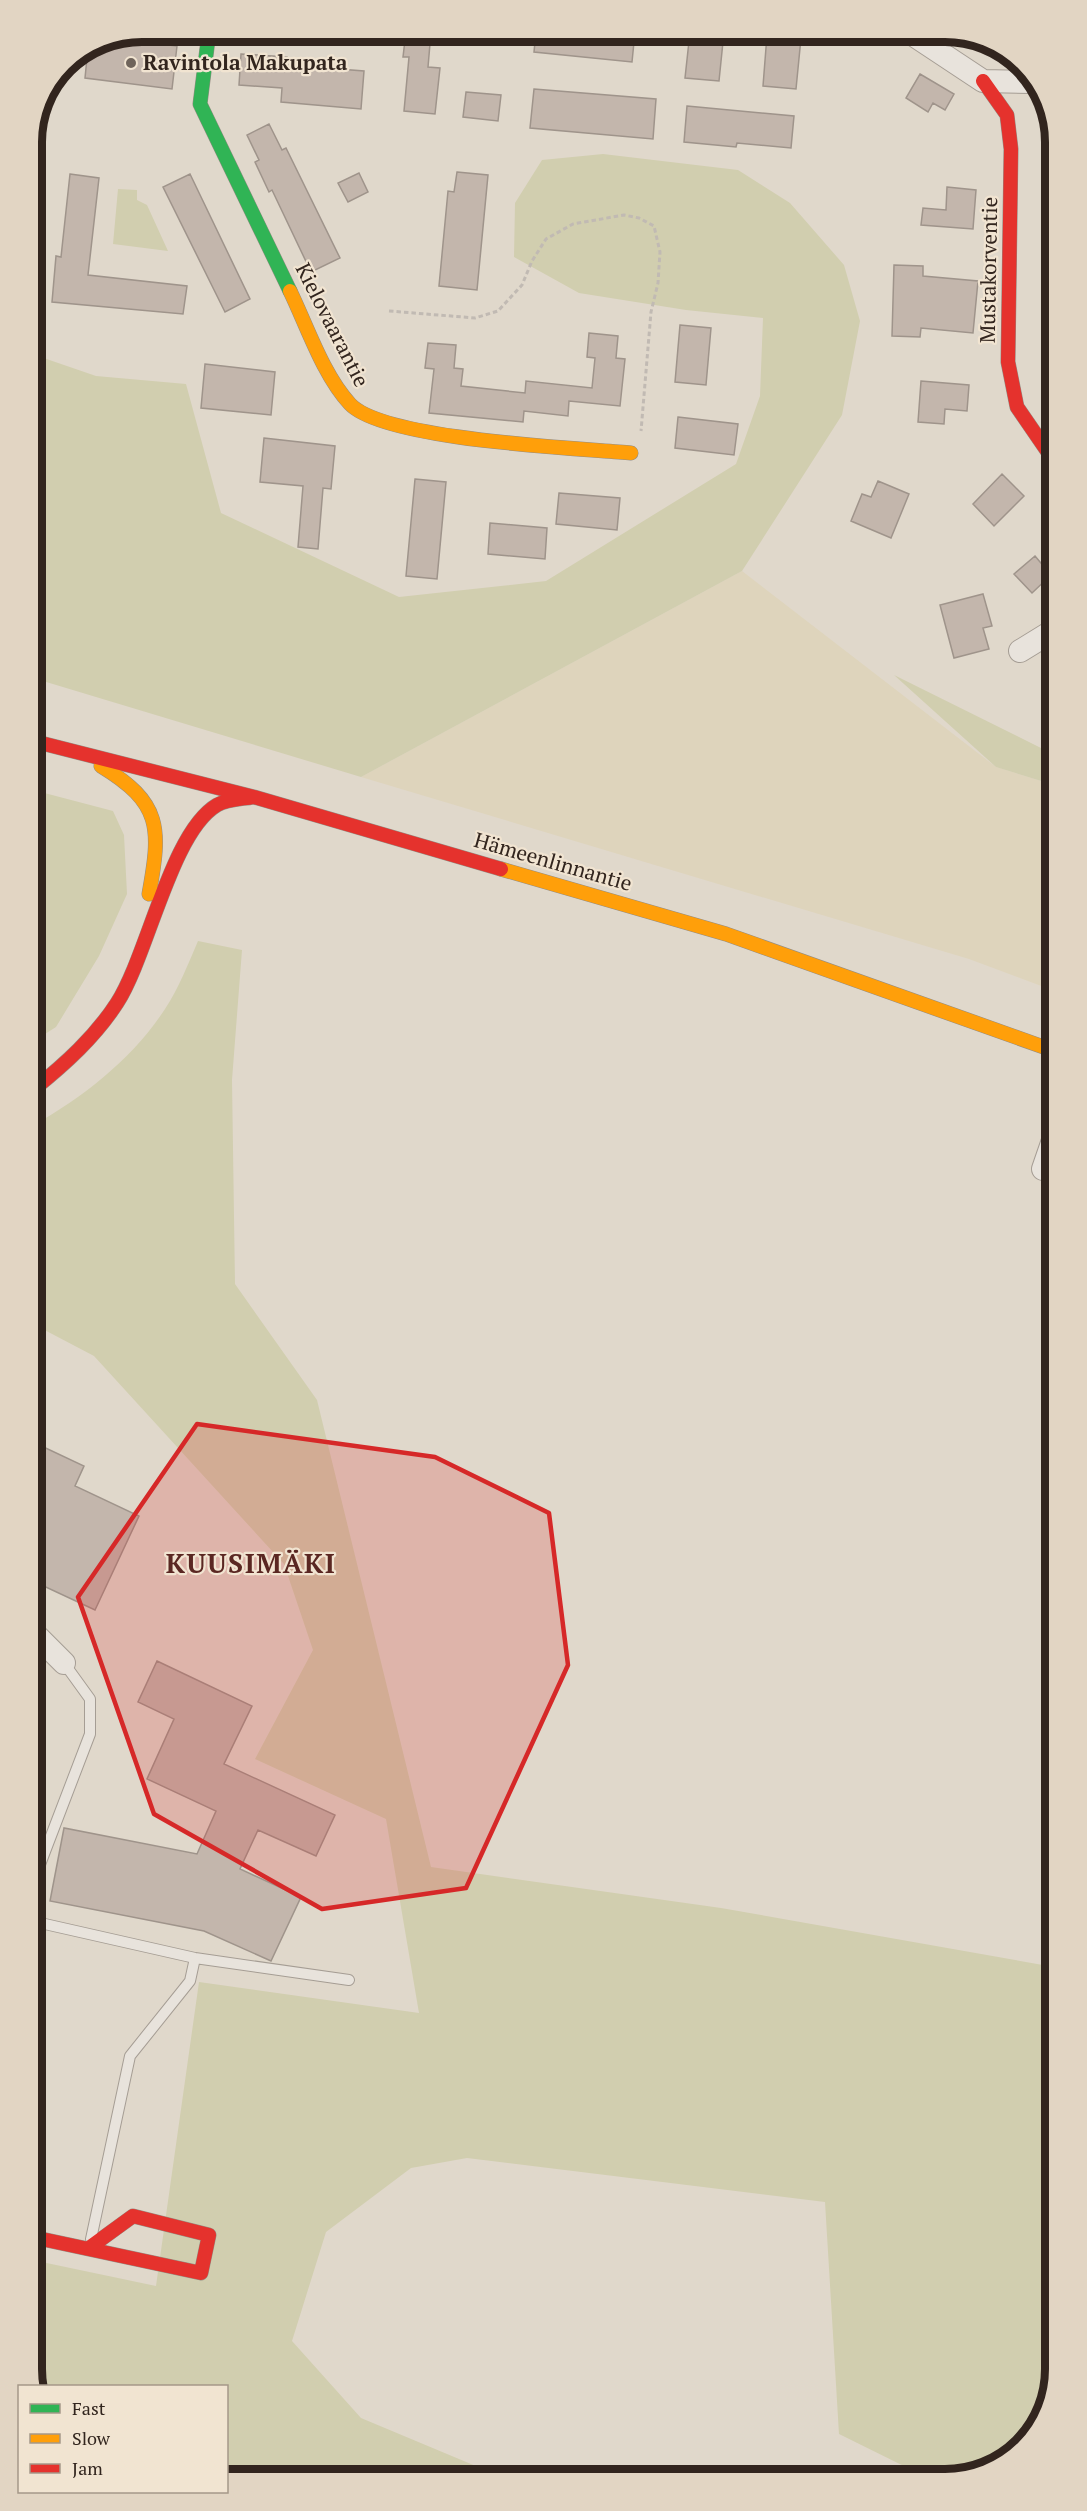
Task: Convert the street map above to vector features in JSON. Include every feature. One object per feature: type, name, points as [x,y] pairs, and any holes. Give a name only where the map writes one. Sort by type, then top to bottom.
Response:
[{"type":"main road","name":"Kielovaarantie","points":[[208,42],[200,104],[332,379],[351,405],[375,420],[442,435],[631,453]]},
{"type":"main road","name":"Mustakorventie","points":[[983,81],[1007,115],[1011,149],[1008,362],[1017,407],[1045,448]]},
{"type":"main road","name":"Hämeenlinnantie","points":[[42,743],[254,797],[726,934],[1045,1048]]},
{"type":"main road","points":[[71,750],[122,777],[139,792],[155,819],[157,852],[135,966]]},
{"type":"main road","points":[[42,1083],[61,1068],[90,1038],[118,1002],[135,966],[184,844],[199,819],[217,805],[254,797]]},
{"type":"main road","points":[[42,2239],[201,2273],[209,2235],[133,2216],[89,2248]]},
{"type":"street","points":[[924,42],[983,81],[1024,82]]},
{"type":"street","points":[[1020,651],[1045,636]]},
{"type":"street","points":[[1043,1169],[1045,1163]]},
{"type":"street","points":[[42,1641],[64,1663]]},
{"type":"lane","points":[[42,1859],[90,1734],[90,1699],[64,1663]]},
{"type":"lane","points":[[42,1923],[195,1958],[349,1980]]},
{"type":"lane","points":[[89,2248],[130,2056],[190,1981],[195,1958]]},
{"type":"path","points":[[388,311],[474,318],[498,311],[522,285],[532,261],[546,239],[573,224],[624,215],[639,218],[654,226],[660,252],[658,284],[651,312],[641,432],[631,453]]},
{"type":"highlighted area","points":[[197,1424],[435,1457],[549,1513],[568,1665],[466,1888],[322,1909],[154,1814],[78,1597]]},
{"type":"shaded area","points":[[603,154],[738,170],[790,203],[844,265],[860,321],[842,415],[742,571],[361,777],[42,681],[42,357],[96,376],[186,384],[221,513],[399,597],[546,581],[736,464],[760,396],[763,318],[686,310],[579,293],[514,257],[515,203],[542,160]]},
{"type":"shaded area","points":[[118,189],[137,190],[137,200],[147,205],[168,251],[113,244]]},
{"type":"shaded area","points":[[742,571],[996,767],[1045,782],[1045,987],[969,959],[361,777]]},
{"type":"shaded area","points":[[894,675],[1045,750],[1045,782],[996,767]]},
{"type":"shaded area","points":[[42,792],[113,811],[124,835],[127,894],[99,956],[56,1027],[42,1036]]},
{"type":"shaded area","points":[[198,941],[242,950],[232,1080],[235,1284],[317,1400],[431,1867],[721,1908],[1045,1965],[1044,2382],[1042,2395],[1028,2424],[1016,2440],[995,2456],[964,2467],[910,2469],[839,2434],[825,2202],[467,2158],[411,2168],[326,2232],[292,2341],[361,2418],[483,2469],[228,2469],[228,2385],[44,2385],[42,2262],[156,2286],[199,1982],[419,2013],[386,1819],[255,1759],[313,1650],[284,1564],[94,1356],[42,1329],[42,1120],[71,1102],[123,1060],[152,1027],[170,1001]]},
{"type":"building","name":"Ravintola Makupata","points":[[142,42],[177,46],[172,89],[85,78],[87,59],[104,50],[123,44]]},
{"type":"building","points":[[405,42],[430,42],[428,67],[440,68],[435,114],[404,111],[409,57],[403,57]]},
{"type":"building","points":[[535,42],[634,42],[632,62],[534,52]]},
{"type":"building","points":[[689,42],[723,42],[719,81],[685,78]]},
{"type":"building","points":[[766,42],[801,42],[796,89],[763,86]]},
{"type":"building","points":[[241,54],[287,57],[287,65],[364,71],[361,109],[281,102],[282,88],[239,85]]},
{"type":"building","points":[[920,74],[954,94],[945,110],[933,103],[928,112],[906,98]]},
{"type":"building","points":[[534,89],[656,99],[653,139],[530,128]]},
{"type":"building","points":[[466,92],[501,95],[498,121],[463,117]]},
{"type":"building","points":[[687,106],[794,116],[791,148],[737,143],[736,147],[684,142]]},
{"type":"building","points":[[269,124],[282,150],[286,148],[340,258],[311,272],[272,190],[269,192],[255,162],[259,160],[247,135]]},
{"type":"building","points":[[457,172],[488,175],[477,290],[439,286],[448,191],[454,192]]},
{"type":"building","points":[[359,173],[368,192],[348,202],[338,183]]},
{"type":"building","points":[[70,174],[99,178],[88,275],[187,286],[183,314],[52,302],[56,256],[61,257]]},
{"type":"building","points":[[190,174],[250,299],[225,312],[163,187]]},
{"type":"building","points":[[947,187],[976,190],[973,229],[921,225],[923,208],[946,210]]},
{"type":"building","points":[[894,265],[923,266],[923,276],[978,281],[973,333],[921,328],[920,337],[892,336]]},
{"type":"building","points":[[680,325],[711,328],[706,385],[675,382]]},
{"type":"building","points":[[589,333],[618,336],[616,358],[625,359],[620,406],[569,401],[568,416],[524,411],[523,422],[429,413],[434,369],[425,368],[428,343],[456,345],[454,368],[463,369],[461,386],[525,393],[526,381],[592,388],[595,358],[587,357]]},
{"type":"building","points":[[205,364],[275,372],[271,415],[201,408]]},
{"type":"building","points":[[921,381],[969,385],[967,411],[945,409],[944,424],[918,422]]},
{"type":"building","points":[[678,417],[738,424],[734,455],[675,448]]},
{"type":"building","points":[[264,438],[335,446],[331,489],[323,488],[318,549],[298,547],[303,486],[260,482]]},
{"type":"building","points":[[1002,474],[1024,496],[994,526],[973,504]]},
{"type":"building","points":[[415,479],[446,482],[437,579],[406,576]]},
{"type":"building","points":[[878,481],[909,494],[891,538],[851,521],[862,494],[871,497]]},
{"type":"building","points":[[559,493],[620,498],[617,530],[556,524]]},
{"type":"building","points":[[490,523],[547,528],[545,559],[488,554]]},
{"type":"building","points":[[1035,556],[1045,568],[1045,581],[1032,593],[1014,574]]},
{"type":"building","points":[[983,594],[992,626],[983,628],[989,649],[954,658],[940,605]]},
{"type":"building","points":[[42,1446],[84,1466],[75,1486],[139,1516],[95,1610],[42,1585]]},
{"type":"building","points":[[157,1661],[252,1706],[224,1764],[335,1815],[316,1856],[258,1830],[240,1869],[301,1897],[271,1961],[204,1931],[50,1901],[64,1828],[197,1854],[216,1811],[147,1779],[174,1719],[138,1702]]},
{"type":"traffic: fast","points":[[208,42],[200,104],[290,291]]},
{"type":"traffic: slow","points":[[290,291],[316,350],[340,392],[350,404],[370,416],[400,426],[439,434],[526,445],[631,453]]},
{"type":"traffic: slow","points":[[101,766],[136,792],[146,805],[152,819],[155,851],[149,894]]},
{"type":"traffic: slow","points":[[501,869],[726,934],[1045,1048]]},
{"type":"traffic: jam","points":[[983,81],[1007,115],[1011,149],[1008,362],[1017,407],[1045,448]]},
{"type":"traffic: jam","points":[[42,743],[254,797],[501,869]]},
{"type":"traffic: jam","points":[[42,1082],[79,1049],[117,1003],[139,956],[173,867],[186,841],[201,819],[221,803],[253,797]]},
{"type":"traffic: jam","points":[[42,2239],[201,2273],[209,2235],[133,2216],[89,2248]]},
{"type":"place","name":"Ravintola Makupata","points":[[131,63]]},
{"type":"district","name":"KUUSIMÄKI","points":[[251,1564]]}]
